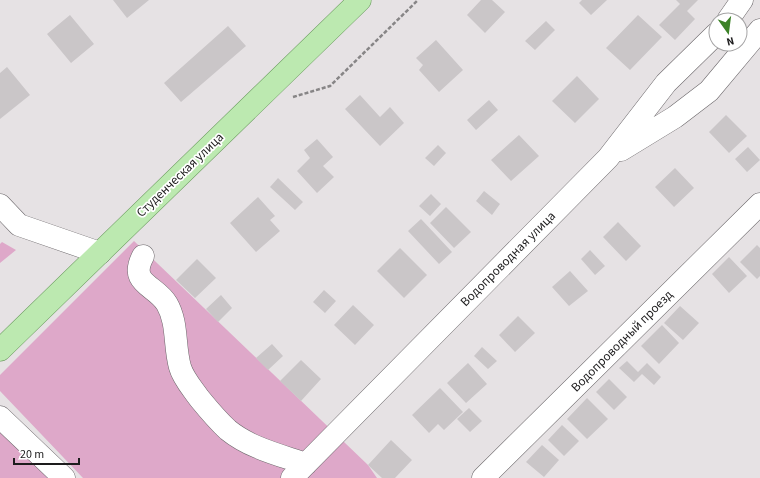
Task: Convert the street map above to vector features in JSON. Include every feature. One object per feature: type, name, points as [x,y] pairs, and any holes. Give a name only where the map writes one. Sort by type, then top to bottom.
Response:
[{"type":"main road","name":"Студенческая улица","points":[[0,350],[360,0]]},
{"type":"street","points":[[734,12],[742,0]]},
{"type":"street","points":[[608,158],[675,117],[709,91],[760,30]]},
{"type":"street","name":"Водопроводная улица","points":[[299,471],[608,158],[666,83],[708,42]]},
{"type":"street","name":"Водопроводный проезд","points":[[483,478],[760,204]]},
{"type":"street","points":[[0,205],[20,225],[100,253]]},
{"type":"street","points":[[143,256],[139,263],[139,275],[142,281],[157,293],[166,303],[172,316],[180,368],[186,381],[216,419],[228,430],[243,440],[268,451],[299,471]]},
{"type":"street","points":[[0,417],[64,478]]},
{"type":"path","points":[[286,99],[330,86],[418,0]]},
{"type":"shaded area","points":[[134,241],[368,465],[377,478],[83,478],[0,391],[0,375]]},
{"type":"shaded area","points":[[2,242],[16,250],[0,263],[0,244]]},
{"type":"shaded area","points":[[0,427],[49,478],[0,478]]},
{"type":"building","points":[[113,0],[149,0],[127,18]]},
{"type":"building","points":[[481,0],[492,0],[505,12],[485,33],[467,15]]},
{"type":"building","points":[[582,0],[607,0],[591,15],[579,3]]},
{"type":"building","points":[[676,0],[698,0],[687,11],[695,19],[675,40],[659,25],[680,4]]},
{"type":"building","points":[[70,15],[94,44],[71,63],[47,34]]},
{"type":"building","points":[[638,15],[662,37],[630,70],[606,48]]},
{"type":"building","points":[[546,21],[555,30],[535,50],[525,41]]},
{"type":"building","points":[[228,26],[246,46],[181,102],[164,83]]},
{"type":"building","points":[[436,40],[463,70],[439,92],[419,70],[423,65],[416,58]]},
{"type":"building","points":[[7,67],[30,95],[0,119],[0,73]]},
{"type":"building","points":[[577,76],[599,99],[575,123],[552,101]]},
{"type":"building","points":[[360,95],[380,117],[390,107],[404,123],[380,146],[345,109]]},
{"type":"building","points":[[489,100],[498,110],[476,130],[467,120]]},
{"type":"building","points":[[726,115],[747,136],[729,153],[709,132]]},
{"type":"building","points":[[519,135],[539,156],[511,181],[491,160]]},
{"type":"building","points":[[317,139],[333,157],[323,166],[334,177],[317,193],[297,171],[310,158],[304,150]]},
{"type":"building","points":[[438,145],[446,153],[434,166],[425,158]]},
{"type":"building","points":[[748,147],[760,160],[747,172],[735,159]]},
{"type":"building","points":[[675,168],[694,188],[674,207],[655,187]]},
{"type":"building","points":[[278,178],[303,202],[295,210],[270,187]]},
{"type":"building","points":[[484,191],[500,204],[492,215],[476,201]]},
{"type":"building","points":[[431,194],[441,204],[430,216],[419,206]]},
{"type":"building","points":[[258,197],[275,216],[270,220],[280,231],[256,252],[230,223]]},
{"type":"building","points":[[446,207],[471,232],[454,248],[430,223]]},
{"type":"building","points":[[421,219],[452,252],[439,264],[408,231]]},
{"type":"building","points":[[618,222],[641,246],[626,261],[603,237]]},
{"type":"building","points":[[757,245],[760,248],[760,276],[757,279],[740,262]]},
{"type":"building","points":[[400,248],[427,275],[404,298],[377,271]]},
{"type":"building","points":[[590,250],[605,266],[595,275],[581,259]]},
{"type":"building","points":[[729,257],[747,276],[729,293],[712,274]]},
{"type":"building","points":[[197,259],[216,278],[195,298],[176,280]]},
{"type":"building","points":[[570,271],[588,291],[569,306],[552,287]]},
{"type":"building","points":[[324,290],[336,301],[325,313],[313,302]]},
{"type":"building","points":[[221,295],[232,308],[218,322],[206,309]]},
{"type":"building","points":[[353,305],[374,325],[355,345],[334,325]]},
{"type":"building","points":[[680,306],[699,323],[683,340],[664,323]]},
{"type":"building","points":[[518,316],[535,333],[515,352],[499,335]]},
{"type":"building","points":[[662,325],[679,343],[659,364],[641,346]]},
{"type":"building","points":[[272,344],[283,356],[268,370],[256,358]]},
{"type":"building","points":[[482,347],[497,361],[488,369],[474,356]]},
{"type":"building","points":[[301,360],[321,379],[301,401],[280,381]]},
{"type":"building","points":[[627,361],[638,372],[647,363],[661,377],[654,385],[642,374],[634,382],[619,368]]},
{"type":"building","points":[[468,363],[487,384],[466,403],[447,383]]},
{"type":"building","points":[[609,379],[627,397],[614,410],[596,392]]},
{"type":"building","points":[[440,388],[463,412],[444,430],[438,424],[429,433],[412,415]]},
{"type":"building","points":[[587,398],[608,419],[587,439],[567,419]]},
{"type":"building","points":[[469,408],[482,421],[470,432],[457,419]]},
{"type":"building","points":[[562,425],[579,441],[564,456],[548,440]]},
{"type":"building","points":[[391,440],[412,460],[395,478],[382,478],[368,465]]},
{"type":"building","points":[[542,445],[559,460],[544,477],[526,462]]}]
